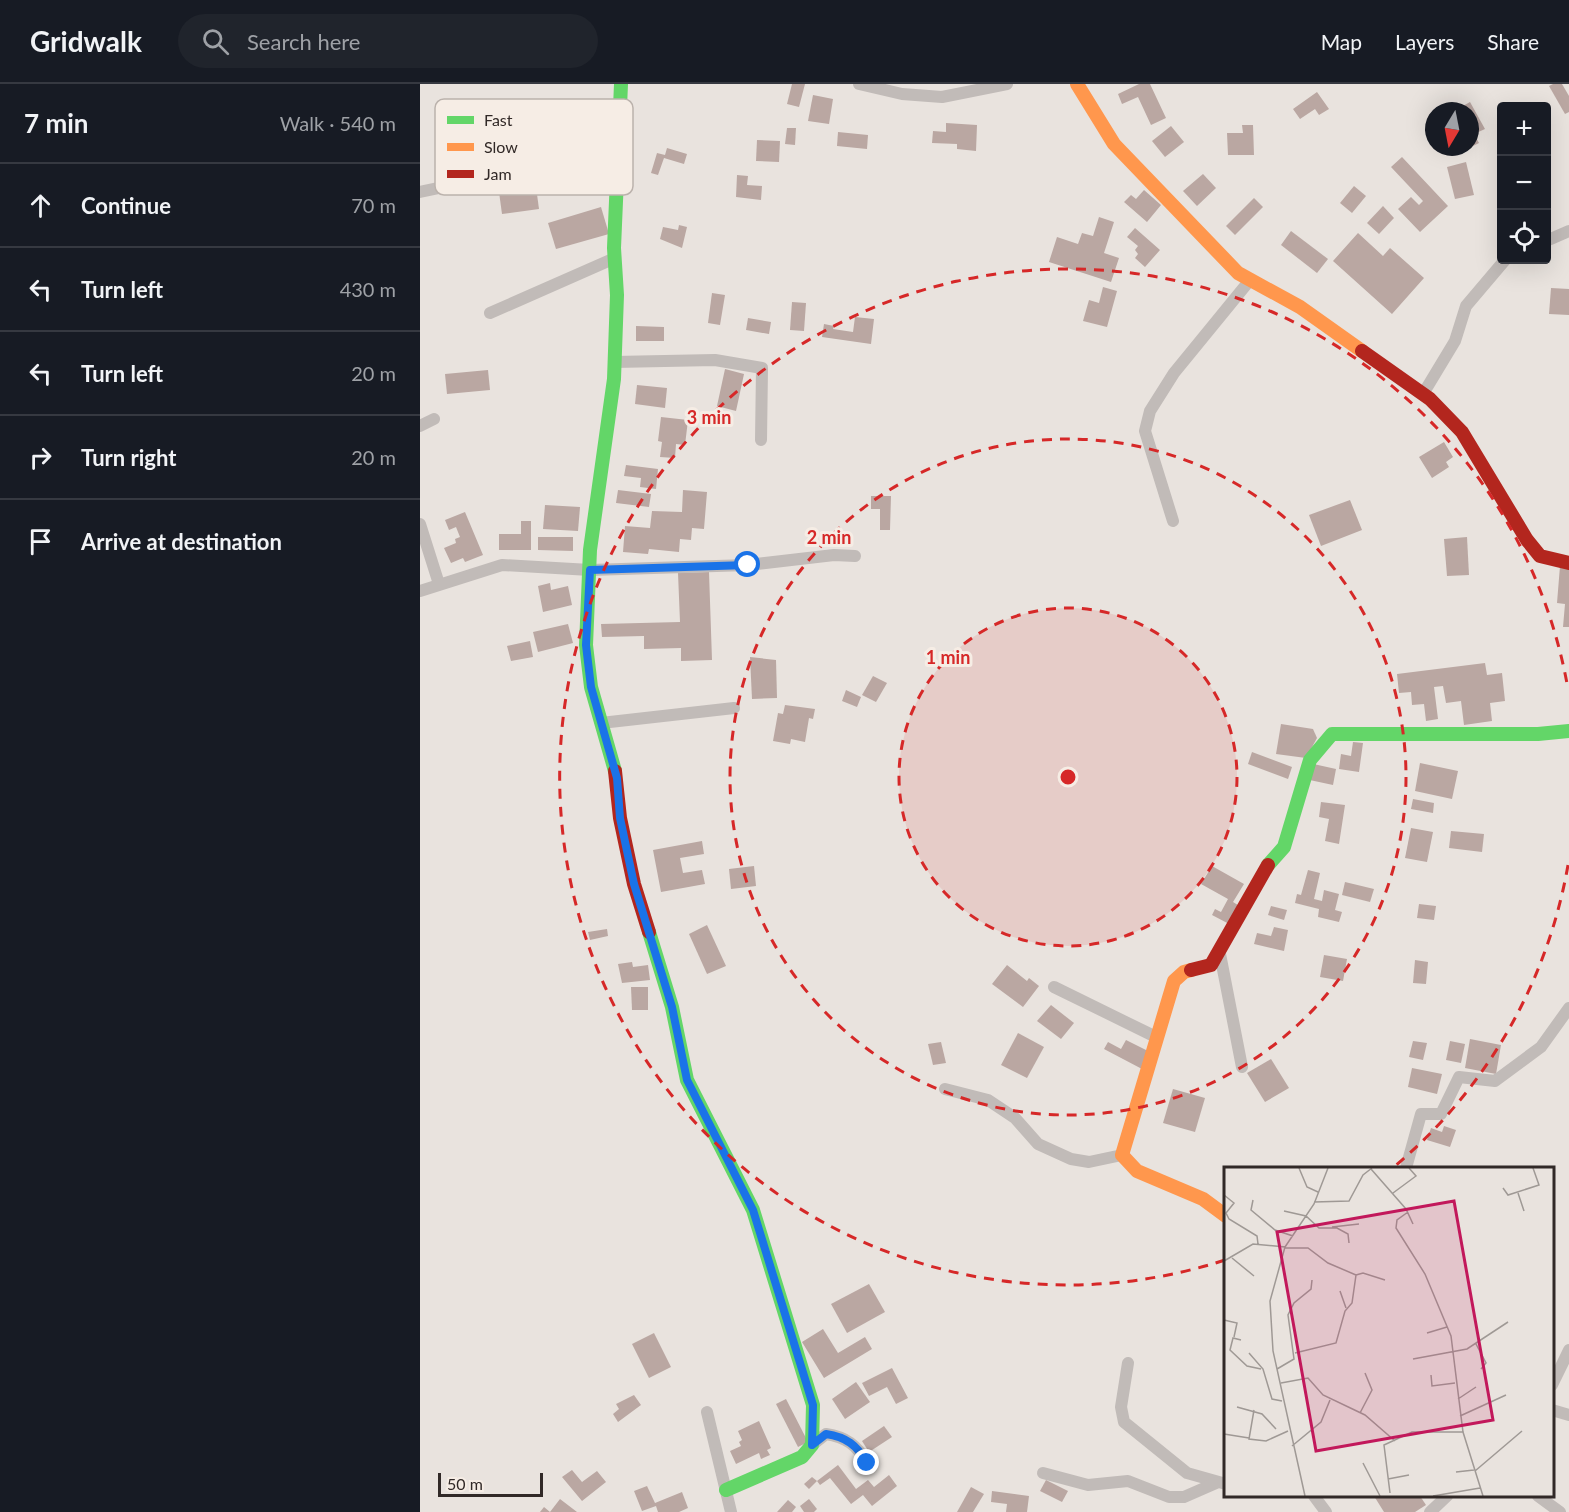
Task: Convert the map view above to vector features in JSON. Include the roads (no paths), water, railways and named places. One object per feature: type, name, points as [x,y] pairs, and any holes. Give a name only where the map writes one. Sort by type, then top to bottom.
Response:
[{"type":"street","points":[[621,84],[621,99]]},
{"type":"street","points":[[859,84],[902,94],[942,97],[1006,84]]},
{"type":"street","points":[[1077,84],[1114,144],[1220,256],[1250,280],[1300,307],[1423,394],[1461,432],[1527,540],[1540,556],[1569,563]]},
{"type":"street","points":[[420,192],[435,189]]},
{"type":"street","points":[[617,195],[614,362],[590,570],[586,645],[591,687],[617,778],[620,818],[634,884],[672,1007],[687,1080],[753,1210],[813,1405],[812,1445]]},
{"type":"street","points":[[1551,239],[1569,231]]},
{"type":"street","points":[[490,313],[615,258]]},
{"type":"street","points":[[1423,394],[1455,341],[1466,306],[1502,264]]},
{"type":"street","points":[[1173,521],[1145,431],[1150,411],[1174,373],[1250,280]]},
{"type":"street","points":[[614,362],[715,360],[762,368],[761,440]]},
{"type":"street","points":[[420,426],[434,419]]},
{"type":"street","points":[[420,524],[439,584]]},
{"type":"street","points":[[420,591],[501,565],[590,570],[748,565],[834,555],[855,556]]},
{"type":"street","points":[[601,723],[734,708]]},
{"type":"street","points":[[1224,1215],[1204,1200],[1141,1174],[1128,1165],[1122,1155],[1174,981],[1184,972],[1211,965],[1220,954],[1268,866],[1284,847],[1302,775],[1321,743],[1332,734],[1538,734],[1569,731]]},
{"type":"street","points":[[1220,954],[1242,1067]]},
{"type":"street","points":[[1054,987],[1156,1037]]},
{"type":"street","points":[[1406,1167],[1421,1114],[1441,1114],[1459,1077],[1495,1082],[1541,1047],[1569,1008]]},
{"type":"street","points":[[945,1089],[988,1100],[1015,1118],[1038,1144],[1071,1159],[1089,1162],[1122,1155]]},
{"type":"street","points":[[1554,1380],[1569,1350]]},
{"type":"street","points":[[1128,1363],[1121,1407],[1124,1422],[1187,1473],[1221,1483]]},
{"type":"street","points":[[1554,1410],[1569,1414]]},
{"type":"street","points":[[707,1412],[731,1512]]},
{"type":"street","points":[[726,1490],[802,1457],[826,1434],[842,1436],[858,1448],[867,1463]]},
{"type":"street","points":[[1043,1473],[1088,1485],[1128,1481],[1169,1497],[1184,1497],[1221,1483]]},
{"type":"street","points":[[1315,1497],[1326,1512]]},
{"type":"street","points":[[1430,1512],[1446,1497]]},
{"type":"street","points":[[1539,1497],[1560,1512]]}]
